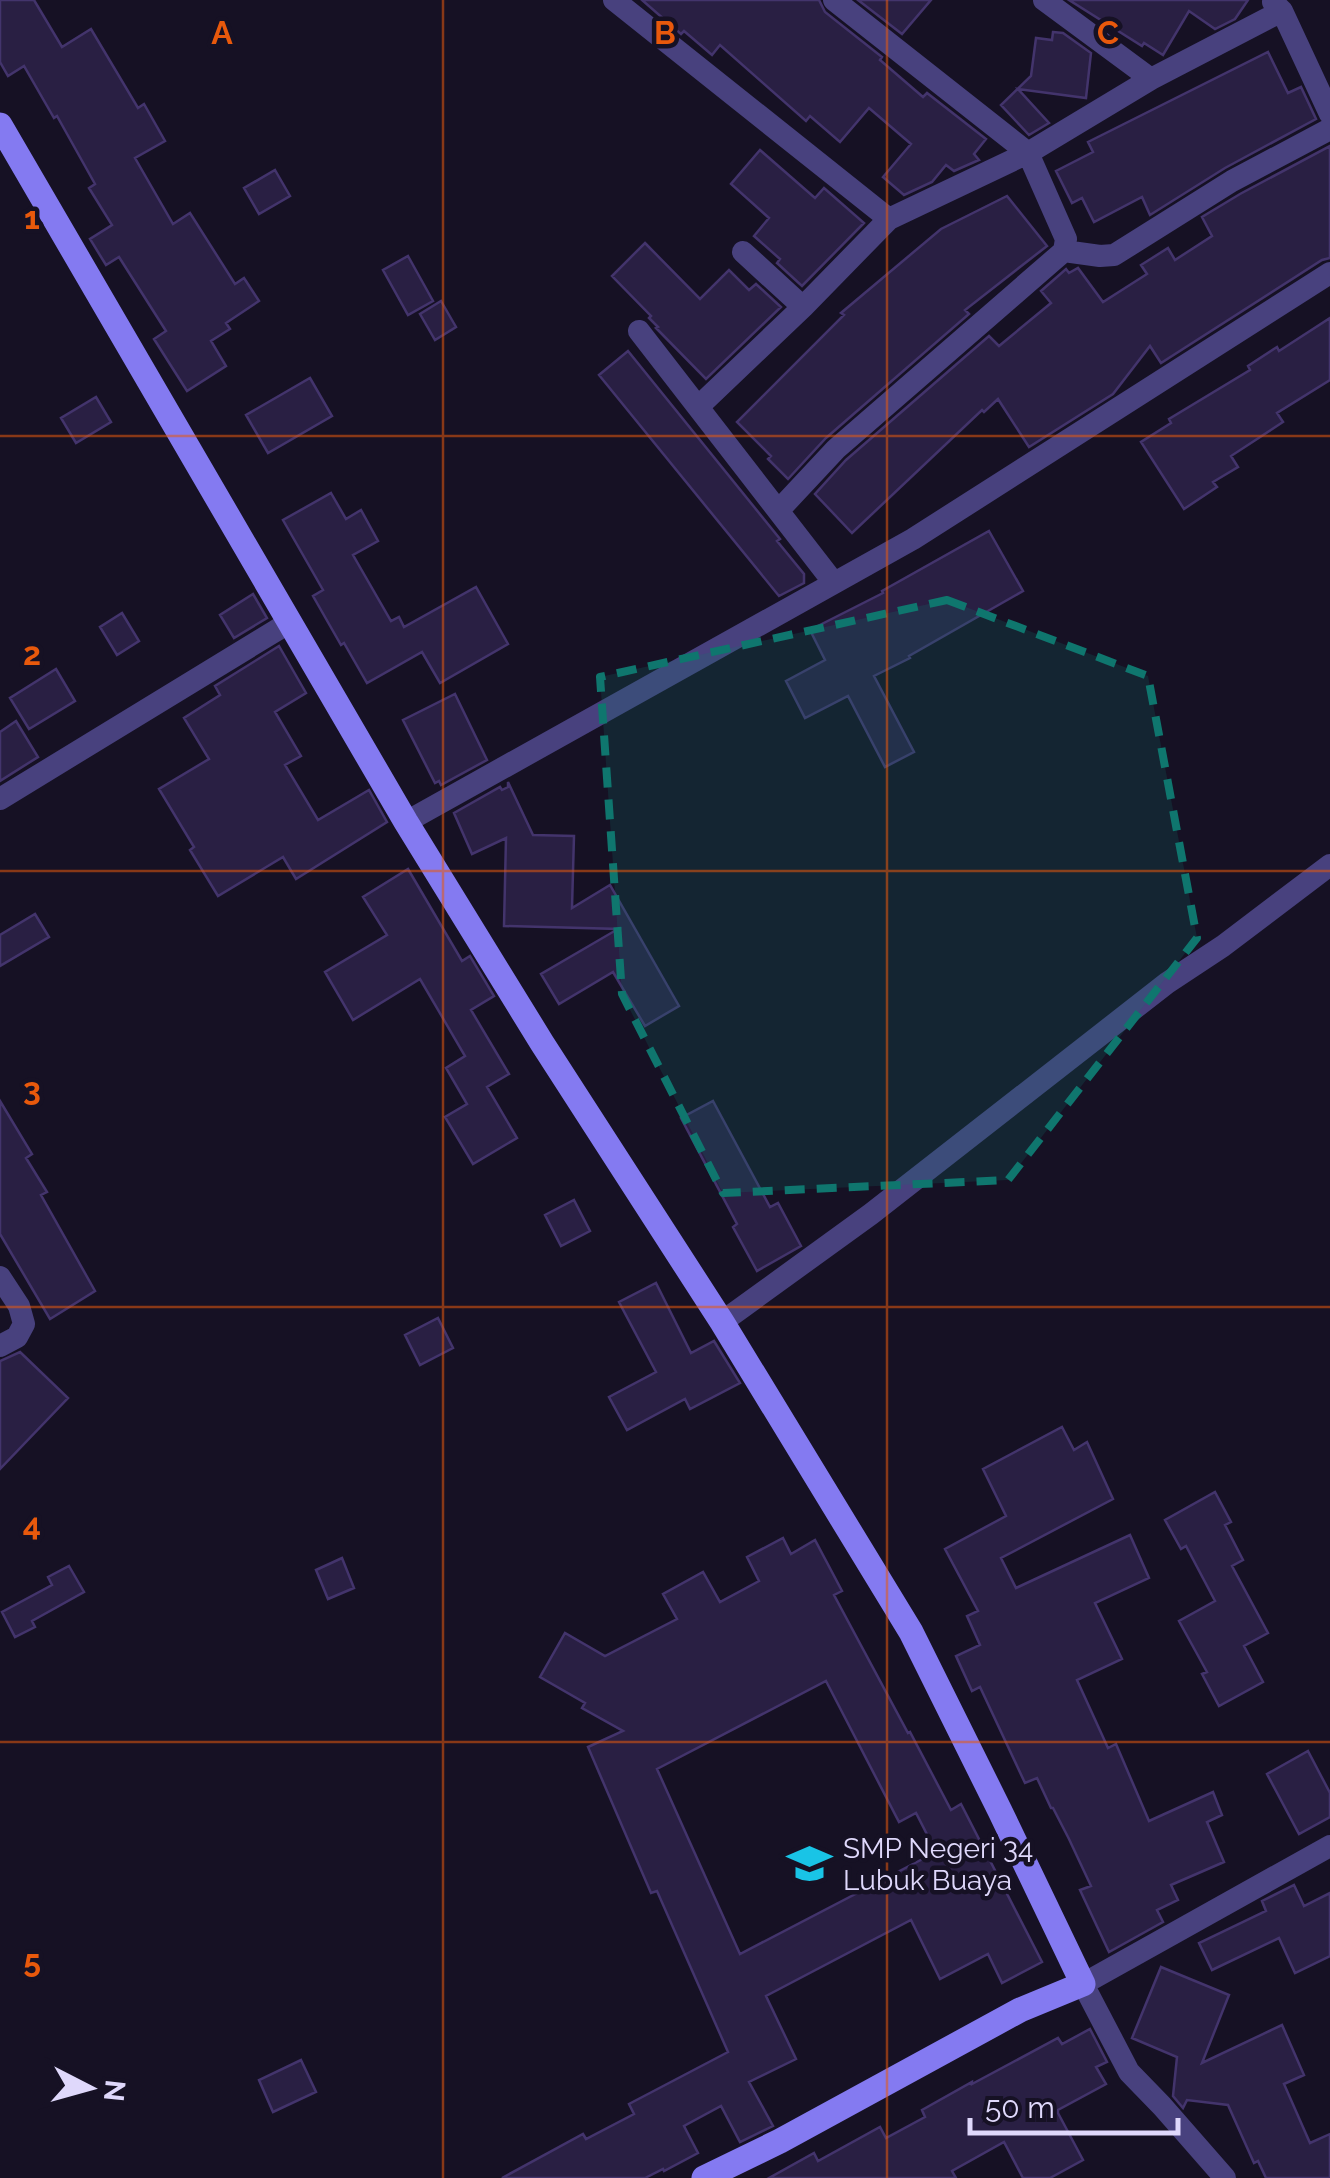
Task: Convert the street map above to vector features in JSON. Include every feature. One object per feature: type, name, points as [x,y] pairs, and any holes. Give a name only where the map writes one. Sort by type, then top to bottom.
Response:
[{"type":"street","points":[[614,0],[889,219]]},
{"type":"street","points":[[779,510],[836,449],[1064,251],[1066,239],[1028,153],[834,0]]},
{"type":"street","points":[[1044,0],[1151,79]]},
{"type":"street","points":[[698,406],[804,307],[889,219],[1028,153],[1277,5],[1330,114]]},
{"type":"street","points":[[0,125],[406,822],[722,1322],[910,1632],[1129,2072],[1225,2178]]},
{"type":"street","points":[[1064,251],[1114,255],[1232,181],[1330,130]]},
{"type":"street","points":[[743,252],[804,307]]},
{"type":"street","points":[[406,822],[913,539],[1330,273]]},
{"type":"street","points":[[640,331],[834,582]]},
{"type":"street","points":[[0,799],[290,622]]},
{"type":"street","points":[[722,1322],[872,1214],[1167,984],[1224,946],[1330,864]]},
{"type":"street","points":[[0,1277],[24,1324],[16,1337],[0,1346]]},
{"type":"street","points":[[704,2178],[780,2141],[1020,2010],[1083,1984],[1330,1846]]},
{"type":"highlighted area","points":[[947,600],[1148,676],[1197,938],[1008,1180],[723,1193],[622,994],[600,677]]},
{"type":"building","points":[[0,0],[34,0],[62,47],[91,29],[138,108],[144,104],[165,141],[135,158],[173,224],[190,213],[235,284],[244,278],[259,301],[226,323],[230,329],[211,341],[226,366],[187,391],[154,339],[166,331],[119,257],[106,265],[90,239],[112,225],[89,188],[95,184],[57,116],[54,118],[24,66],[8,76],[0,62]]},
{"type":"building","points":[[642,0],[819,0],[825,12],[882,57],[880,60],[923,97],[927,93],[986,139],[974,154],[979,160],[954,171],[946,165],[932,182],[904,195],[883,177],[911,144],[869,108],[840,142],[810,116],[806,121],[720,45],[712,55]]},
{"type":"building","points":[[858,0],[931,0],[902,34]]},
{"type":"building","points":[[1069,0],[1248,0],[1235,19],[1215,29],[1189,11],[1163,55]]},
{"type":"building","points":[[1053,32],[1063,33],[1091,53],[1086,98],[1018,89],[1049,123],[1029,135],[1001,105],[1031,76],[1036,38],[1052,40]]},
{"type":"building","points":[[1268,52],[1288,93],[1301,87],[1316,119],[1225,168],[1150,215],[1142,197],[1094,222],[1082,198],[1072,203],[1056,171],[1093,152],[1088,142]]},
{"type":"building","points":[[1330,146],[1330,258],[1161,363],[1150,346],[1113,394],[1029,447],[998,399],[852,533],[815,494],[846,460],[989,336],[999,346],[1051,303],[1041,291],[1066,269],[1069,273],[1078,268],[1103,302],[1147,274],[1141,265],[1168,248],[1175,260],[1212,236],[1202,217]]},
{"type":"building","points":[[760,150],[815,198],[824,188],[864,223],[802,286],[754,236],[769,218],[731,184]]},
{"type":"building","points":[[275,170],[290,196],[259,214],[244,188]]},
{"type":"building","points":[[1007,196],[1047,246],[965,310],[969,314],[826,438],[788,479],[737,422],[844,315],[841,313],[941,229]]},
{"type":"building","points":[[645,243],[700,299],[729,270],[749,290],[756,284],[781,307],[706,379],[612,276]]},
{"type":"building","points":[[408,256],[433,301],[408,315],[383,270]]},
{"type":"building","points":[[441,301],[456,327],[435,340],[420,314]]},
{"type":"building","points":[[1330,318],[1330,380],[1277,413],[1283,422],[1231,456],[1238,467],[1213,482],[1217,487],[1184,509],[1141,442],[1171,423],[1169,419],[1250,370],[1248,366]]},
{"type":"building","points":[[628,351],[780,539],[777,541],[804,574],[804,583],[779,596],[599,375]]},
{"type":"building","points":[[310,378],[332,416],[268,453],[246,415]]},
{"type":"building","points":[[96,397],[111,422],[76,443],[61,418]]},
{"type":"building","points":[[331,493],[346,519],[361,510],[378,541],[353,555],[391,621],[399,617],[404,627],[476,587],[508,644],[440,683],[422,652],[367,683],[313,596],[323,590],[283,520]]},
{"type":"building","points":[[989,531],[1023,591],[874,676],[914,752],[885,767],[848,696],[805,718],[786,681],[825,660],[810,630]]},
{"type":"building","points":[[253,594],[267,618],[234,638],[220,615]]},
{"type":"building","points":[[122,613],[139,641],[117,655],[100,627]]},
{"type":"building","points":[[279,646],[306,693],[275,712],[301,756],[285,765],[318,820],[369,790],[387,822],[296,879],[283,857],[218,896],[159,789],[209,759],[184,718],[220,695],[215,686]]},
{"type":"building","points":[[56,669],[75,701],[29,729],[10,698]]},
{"type":"building","points":[[455,694],[487,760],[441,785],[439,781],[435,783],[403,720]]},
{"type":"building","points":[[16,721],[38,757],[0,781],[0,732]]},
{"type":"building","points":[[508,782],[533,835],[574,836],[572,908],[610,885],[679,1006],[645,1026],[613,972],[559,1004],[541,974],[618,929],[504,926],[506,838],[472,854],[454,813],[500,787],[508,787]]},
{"type":"building","points":[[408,869],[462,961],[470,956],[494,996],[471,1010],[509,1074],[487,1087],[517,1138],[473,1164],[445,1117],[467,1104],[446,1068],[465,1056],[420,979],[353,1020],[325,972],[387,935],[363,897]]},
{"type":"building","points":[[35,914],[49,937],[0,966],[0,935]]},
{"type":"building","points":[[0,1101],[32,1154],[26,1158],[47,1192],[41,1195],[95,1291],[50,1319],[0,1234]]},
{"type":"building","points":[[713,1101],[770,1207],[778,1203],[801,1246],[757,1271],[681,1118]]},
{"type":"building","points":[[574,1200],[590,1231],[561,1246],[545,1215]]},
{"type":"building","points":[[656,1283],[691,1353],[714,1341],[740,1383],[690,1409],[685,1399],[627,1430],[609,1397],[656,1372],[619,1302]]},
{"type":"building","points":[[438,1318],[453,1348],[420,1365],[405,1335]]},
{"type":"building","points":[[20,1352],[68,1398],[0,1469],[0,1361]]},
{"type":"building","points":[[1062,1427],[1074,1450],[1087,1442],[1113,1499],[1001,1558],[1016,1588],[1130,1535],[1149,1578],[1095,1603],[1122,1659],[1077,1680],[1108,1748],[1116,1744],[1149,1821],[1213,1792],[1222,1815],[1207,1822],[1224,1862],[1171,1885],[1178,1900],[1157,1910],[1163,1922],[1109,1952],[1080,1890],[1091,1886],[1053,1808],[1037,1778],[1025,1783],[980,1687],[972,1691],[956,1656],[980,1645],[967,1616],[978,1611],[945,1549],[1006,1516],[983,1469]]},
{"type":"building","points":[[1215,1492],[1231,1522],[1225,1525],[1243,1560],[1232,1566],[1268,1633],[1244,1646],[1263,1682],[1219,1706],[1202,1674],[1207,1672],[1179,1621],[1215,1601],[1186,1546],[1181,1549],[1165,1520]]},
{"type":"building","points":[[783,1538],[791,1554],[815,1540],[842,1591],[834,1595],[908,1733],[951,1810],[961,1804],[1042,1962],[1002,1983],[988,1954],[940,1979],[911,1920],[766,1996],[796,2059],[749,2082],[773,2126],[740,2142],[721,2106],[684,2126],[698,2153],[645,2178],[502,2178],[583,2134],[586,2139],[634,2114],[629,2104],[728,2052],[657,1891],[651,1893],[588,1747],[623,1731],[582,1708],[585,1703],[540,1677],[565,1633],[605,1656],[677,1619],[663,1594],[703,1572],[720,1602],[759,1581],[747,1557]],"holes":[[[826,1681],[899,1822],[916,1813],[936,1852],[740,1954],[657,1769]]]},
{"type":"building","points":[[342,1558],[354,1588],[328,1599],[316,1570]]},
{"type":"building","points":[[69,1566],[84,1592],[32,1621],[35,1627],[15,1637],[2,1612],[52,1585],[48,1577]]},
{"type":"building","points":[[1308,1751],[1330,1793],[1330,1817],[1299,1834],[1267,1774]]},
{"type":"building","points":[[1294,1885],[1304,1906],[1330,1893],[1330,1956],[1295,1973],[1279,1938],[1212,1970],[1199,1943],[1266,1911],[1262,1901]]},
{"type":"building","points":[[1161,1967],[1229,1995],[1202,2063],[1282,2025],[1304,2075],[1284,2084],[1310,2143],[1330,2134],[1330,2178],[1266,2178],[1258,2161],[1254,2163],[1228,2105],[1187,2100],[1183,2108],[1173,2096],[1177,2057],[1132,2038]]},
{"type":"building","points":[[1090,2029],[1107,2062],[1096,2067],[1106,2084],[1058,2110],[1083,2160],[1050,2178],[1023,2178],[1004,2142],[952,2171],[956,2178],[769,2178],[814,2153],[818,2161],[880,2127],[886,2138],[925,2117],[922,2110],[972,2082],[1058,2038],[1062,2044]]},
{"type":"building","points":[[301,2060],[316,2092],[273,2112],[259,2080]]},
{"type":"place","name":"SMP Negeri 34 Lubuk Buaya","points":[[810,1864]]}]
